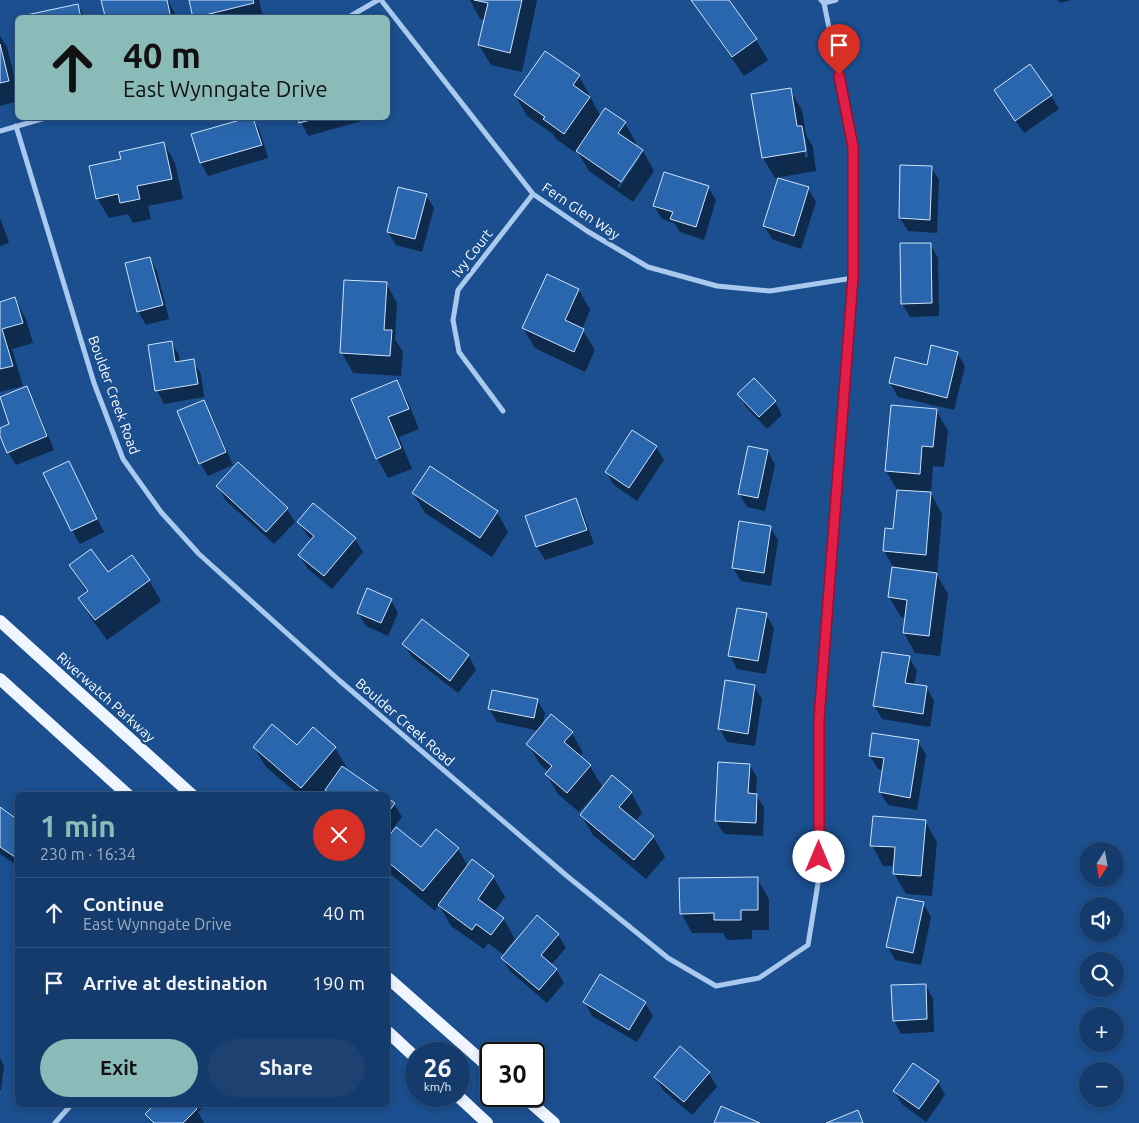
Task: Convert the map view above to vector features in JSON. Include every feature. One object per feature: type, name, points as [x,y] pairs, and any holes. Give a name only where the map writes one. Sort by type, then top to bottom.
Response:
[{"type":"main road","name":"Riverwatch Parkway","points":[[0,621],[189,792]]},
{"type":"main road","points":[[0,679],[125,792]]},
{"type":"main road","points":[[390,980],[480,1059]]},
{"type":"main road","points":[[390,1034],[405,1048]]},
{"type":"main road","points":[[470,1107],[487,1123]]},
{"type":"main road","points":[[536,1107],[554,1123]]},
{"type":"street","points":[[352,15],[380,0]]},
{"type":"street","name":"Fern Glen Way","points":[[380,0],[533,194],[648,267],[717,286],[770,291],[853,278]]},
{"type":"street","points":[[822,2],[836,0]]},
{"type":"street","name":"Boulder Creek Road","points":[[16,126],[94,383],[123,458],[162,512],[199,554],[317,661],[567,876],[668,958],[716,986],[758,978],[808,945],[819,877],[819,720],[853,278],[853,147],[822,2]]},
{"type":"street","points":[[0,132],[38,120]]},
{"type":"street","name":"Ivy Court","points":[[502,411],[459,352],[453,320],[458,290],[533,194]]},
{"type":"street","points":[[55,1123],[69,1107]]},
{"type":"building","points":[[101,0],[167,0],[170,15],[105,15]]},
{"type":"building","points":[[189,0],[253,0],[254,3],[205,15],[192,15]]},
{"type":"building","points":[[474,0],[522,0],[510,53],[478,45],[488,3]]},
{"type":"building","points":[[691,0],[729,0],[757,39],[732,57]]},
{"type":"building","points":[[78,4],[80,15],[26,15]]},
{"type":"building","points":[[0,44],[9,81],[0,83]]},
{"type":"building","points":[[545,51],[580,75],[573,85],[590,97],[564,134],[543,119],[545,117],[514,95]]},
{"type":"building","points":[[1030,64],[1052,95],[1015,121],[994,90]]},
{"type":"building","points":[[791,88],[797,126],[802,126],[806,151],[762,158],[751,94]]},
{"type":"building","points":[[605,108],[626,122],[618,133],[643,150],[621,182],[576,151]]},
{"type":"building","points":[[240,120],[254,120],[262,145],[200,163],[191,134]]},
{"type":"building","points":[[298,120],[310,120],[299,123]]},
{"type":"building","points":[[164,142],[172,179],[137,186],[140,199],[120,203],[118,194],[96,199],[89,166],[121,159],[119,152]]},
{"type":"building","points":[[900,165],[932,166],[930,220],[899,218]]},
{"type":"building","points":[[664,172],[709,186],[696,227],[670,219],[673,212],[653,206]]},
{"type":"building","points":[[778,178],[809,187],[794,236],[763,226]]},
{"type":"building","points":[[398,187],[427,194],[415,239],[387,232]]},
{"type":"building","points":[[900,243],[931,243],[932,303],[901,304]]},
{"type":"building","points":[[150,257],[163,305],[137,312],[125,263]]},
{"type":"building","points":[[547,274],[579,289],[565,320],[584,329],[574,352],[522,328]]},
{"type":"building","points":[[344,280],[387,282],[384,330],[392,330],[390,356],[340,353]]},
{"type":"building","points":[[15,297],[23,323],[2,329],[13,366],[0,369],[0,302]]},
{"type":"building","points":[[172,341],[175,362],[194,359],[198,384],[155,391],[148,345]]},
{"type":"building","points":[[931,345],[958,352],[947,398],[889,383],[895,357],[927,365]]},
{"type":"building","points":[[754,378],[776,401],[759,417],[737,394]]},
{"type":"building","points":[[397,380],[409,409],[388,417],[401,448],[376,459],[351,399]]},
{"type":"building","points":[[27,386],[47,436],[7,453],[0,436],[0,428],[9,424],[0,397]]},
{"type":"building","points":[[204,400],[226,452],[199,464],[177,411]]},
{"type":"building","points":[[891,405],[937,409],[933,447],[922,446],[920,474],[885,471]]},
{"type":"building","points":[[632,430],[657,446],[629,488],[605,472]]},
{"type":"building","points":[[748,446],[768,450],[758,498],[738,494]]},
{"type":"building","points":[[69,461],[97,519],[71,531],[43,473]]},
{"type":"building","points":[[238,462],[288,508],[266,532],[216,486]]},
{"type":"building","points":[[430,466],[498,511],[480,538],[412,493]]},
{"type":"building","points":[[897,490],[931,492],[926,555],[883,551],[885,528],[893,529]]},
{"type":"building","points":[[576,498],[587,530],[536,547],[525,516]]},
{"type":"building","points":[[313,503],[356,538],[324,576],[298,555],[314,536],[297,522]]},
{"type":"building","points":[[739,521],[771,526],[764,573],[732,568]]},
{"type":"building","points":[[91,549],[108,572],[132,555],[150,580],[95,620],[78,598],[88,591],[69,565]]},
{"type":"building","points":[[892,567],[937,573],[929,636],[903,633],[907,600],[888,597]]},
{"type":"building","points":[[367,588],[392,599],[381,623],[357,613]]},
{"type":"building","points":[[737,608],[767,613],[758,661],[728,656]]},
{"type":"building","points":[[422,619],[469,655],[450,681],[402,644]]},
{"type":"building","points":[[882,652],[910,656],[905,683],[927,686],[923,714],[873,706]]},
{"type":"building","points":[[725,680],[755,685],[748,734],[718,729]]},
{"type":"building","points":[[492,690],[538,699],[534,718],[488,709]]},
{"type":"building","points":[[551,714],[573,732],[564,742],[591,765],[567,793],[545,774],[552,766],[526,744]]},
{"type":"building","points":[[272,724],[297,745],[313,727],[336,747],[301,788],[253,747]]},
{"type":"building","points":[[872,733],[919,740],[910,798],[879,792],[884,758],[869,756]]},
{"type":"building","points":[[718,762],[750,764],[748,793],[757,794],[756,823],[715,821]]},
{"type":"building","points":[[342,766],[380,792],[328,792],[325,790]]},
{"type":"building","points":[[612,775],[632,792],[619,807],[654,836],[634,860],[580,815]]},
{"type":"building","points":[[390,799],[395,803],[390,810]]},
{"type":"building","points":[[0,807],[15,818],[15,857],[0,847]]},
{"type":"building","points":[[873,816],[926,820],[921,876],[893,874],[895,847],[870,846]]},
{"type":"building","points":[[396,827],[421,847],[436,829],[459,848],[423,891],[390,864],[390,834]]},
{"type":"building","points":[[472,859],[494,876],[478,899],[504,918],[491,935],[476,924],[472,930],[438,905]]},
{"type":"building","points":[[758,877],[758,910],[741,910],[741,920],[714,920],[714,913],[680,914],[679,878]]},
{"type":"building","points":[[897,897],[924,902],[913,953],[886,947]]},
{"type":"building","points":[[537,915],[559,934],[541,955],[557,969],[539,990],[501,958]]},
{"type":"building","points":[[600,974],[646,1002],[629,1030],[583,1002]]},
{"type":"building","points":[[926,984],[927,1019],[893,1021],[891,985]]},
{"type":"building","points":[[680,1046],[710,1072],[684,1102],[654,1077]]},
{"type":"building","points":[[913,1063],[939,1081],[919,1109],[893,1091]]},
{"type":"building","points":[[721,1106],[760,1123],[714,1123]]},
{"type":"building","points":[[152,1107],[196,1107],[197,1109],[183,1123],[154,1123],[145,1114]]},
{"type":"building","points":[[858,1110],[863,1123],[826,1123]]},
{"type":"route","points":[[819,857],[819,720],[853,278],[853,147],[839,75]]}]
